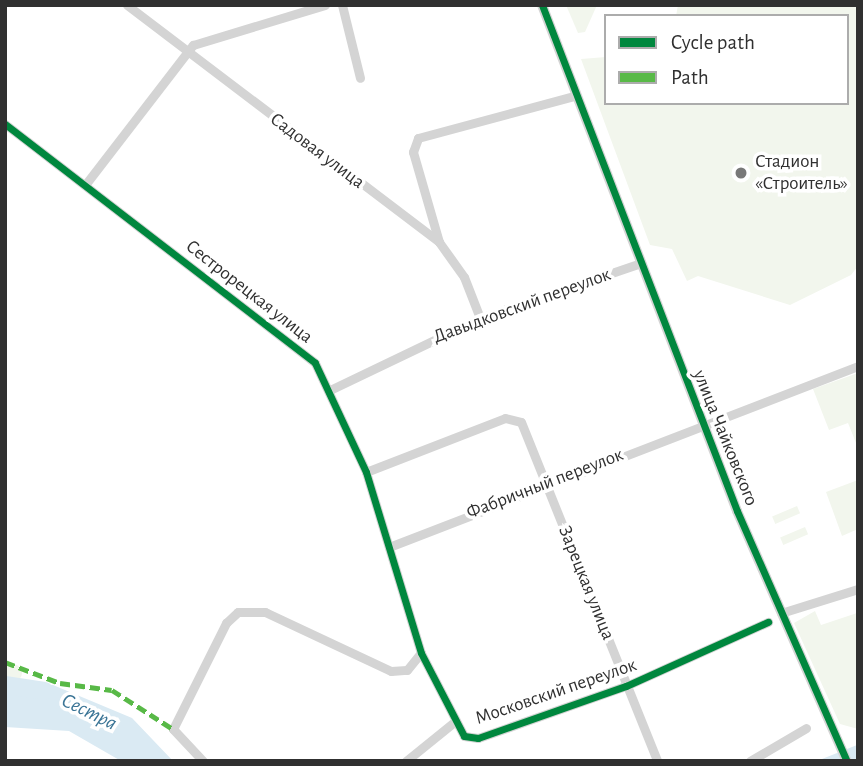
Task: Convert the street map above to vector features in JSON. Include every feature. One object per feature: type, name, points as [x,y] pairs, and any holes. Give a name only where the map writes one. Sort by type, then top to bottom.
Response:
[{"type":"street","name":"Садовая улица","points":[[127,5],[187,54],[439,242],[464,277],[480,318]]},
{"type":"street","points":[[85,185],[192,45],[325,5]]},
{"type":"street","points":[[342,5],[360,78]]},
{"type":"street","name":"улица Чайковского","points":[[542,5],[638,264],[703,426],[781,613],[847,761]]},
{"type":"street","points":[[439,242],[413,152],[418,138],[575,96]]},
{"type":"street","name":"Сестрорецкая улица","points":[[5,124],[305,355],[332,389],[366,472],[389,547]]},
{"type":"street","name":"Давыдковский переулок","points":[[332,389],[480,318],[638,264]]},
{"type":"street","name":"Фабричный переулок","points":[[389,547],[548,483],[858,366]]},
{"type":"street","name":"Зарецкая улица","points":[[366,472],[512,418],[521,422],[548,483],[657,761]]},
{"type":"street","name":"Московский переулок","points":[[389,547],[421,653],[453,723],[464,736],[478,738],[626,686],[768,622]]},
{"type":"street","points":[[781,613],[858,589]]},
{"type":"street","points":[[203,761],[173,729],[226,623],[238,612],[265,612],[391,671],[407,670],[421,653]]},
{"type":"street","points":[[405,761],[453,723]]},
{"type":"street","points":[[750,761],[806,728]]},
{"type":"shaded area","points":[[566,5],[597,5],[585,32],[578,33]]},
{"type":"shaded area","name":"Стадион «Строитель»","points":[[678,5],[858,5],[858,266],[851,275],[790,305],[698,276],[687,281],[672,249],[650,245],[581,59],[604,57],[604,105],[849,105],[849,14],[676,14]]},
{"type":"shaded area","points":[[858,373],[858,448],[848,423],[829,430],[813,389]]},
{"type":"shaded area","points":[[858,480],[858,529],[842,536],[826,492]]},
{"type":"shaded area","points":[[797,506],[800,513],[775,524],[772,517]]},
{"type":"shaded area","points":[[805,527],[808,534],[783,545],[780,538]]},
{"type":"shaded area","points":[[858,606],[858,729],[840,724],[794,623],[815,611],[821,625],[857,613]]},
{"type":"shaded area","points":[[9,664],[17,664],[22,673],[20,680],[9,682],[4,677],[4,669]]},
{"type":"water","points":[[53,685],[132,718],[173,761],[121,761],[69,731],[5,727],[5,686]]},
{"type":"water","points":[[857,745],[858,761],[817,761]]},
{"type":"waterway","name":"Сестра","points":[[5,685],[45,691]]},
{"type":"marked path","points":[[5,662],[60,683],[112,690],[173,729]]},
{"type":"cycle path","points":[[542,5],[737,511],[847,761]]},
{"type":"cycle path","points":[[5,124],[315,363],[366,472],[421,653],[464,736],[478,738],[626,686],[768,622]]},
{"type":"place","name":"Стадион «Строитель»","points":[[741,173]]}]
